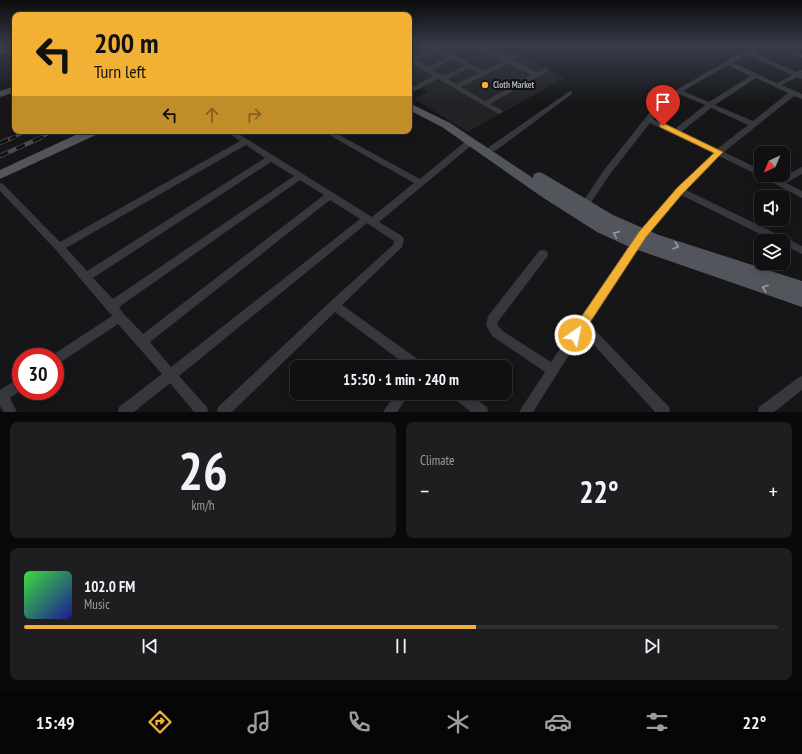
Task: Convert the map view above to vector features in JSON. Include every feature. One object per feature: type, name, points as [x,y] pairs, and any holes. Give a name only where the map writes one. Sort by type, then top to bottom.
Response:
[{"type":"main road","points":[[412,103],[492,149],[640,239],[802,300]]},
{"type":"main road","points":[[412,108],[446,125],[547,194],[602,228],[802,288]]},
{"type":"main road","points":[[0,175],[87,134]]},
{"type":"main road","points":[[0,185],[22,164]]},
{"type":"street","points":[[419,65],[500,112]]},
{"type":"street","points":[[427,70],[437,65]]},
{"type":"street","points":[[456,87],[499,65]]},
{"type":"street","points":[[517,65],[537,75]]},
{"type":"street","points":[[585,205],[607,172],[653,114],[678,91],[724,65]]},
{"type":"street","points":[[733,65],[802,97]]},
{"type":"street","points":[[779,65],[800,74]]},
{"type":"street","points":[[412,91],[469,66],[483,73]]},
{"type":"street","points":[[485,104],[546,70]]},
{"type":"street","points":[[778,85],[800,74]]},
{"type":"street","points":[[676,132],[710,105],[756,75]]},
{"type":"street","points":[[0,94],[12,90]]},
{"type":"street","points":[[678,91],[753,124]]},
{"type":"street","points":[[492,149],[570,93]]},
{"type":"street","points":[[525,412],[582,324],[640,239],[680,191],[719,152],[794,93]]},
{"type":"street","points":[[649,120],[754,170]]},
{"type":"street","points":[[223,412],[334,305],[397,247],[399,239],[234,134]]},
{"type":"street","points":[[331,134],[420,183]]},
{"type":"street","points":[[59,247],[246,142]]},
{"type":"street","points":[[124,412],[370,220],[420,183],[470,142]]},
{"type":"street","points":[[86,277],[271,158]]},
{"type":"street","points":[[779,183],[802,170]]},
{"type":"street","points":[[112,306],[300,176]]},
{"type":"street","points":[[779,183],[802,195]]},
{"type":"street","points":[[0,185],[112,306],[119,317],[142,341],[202,412]]},
{"type":"street","points":[[680,191],[802,250]]},
{"type":"street","points":[[142,341],[330,195]]},
{"type":"street","points":[[543,254],[492,320],[491,326],[500,336],[553,370]]},
{"type":"street","points":[[334,305],[409,360]]},
{"type":"street","points":[[64,354],[119,317]]},
{"type":"street","points":[[582,324],[664,412]]},
{"type":"street","points":[[764,412],[802,382]]},
{"type":"street","points":[[11,412],[0,397],[12,389]]},
{"type":"street","points":[[389,412],[398,400]]},
{"type":"street","points":[[466,400],[482,412]]},
{"type":"shaded area","name":"Cloth Market","points":[[412,65],[538,65],[564,78],[468,132],[414,99],[428,91],[412,81]]},
{"type":"railway","points":[[10,139],[21,134]]},
{"type":"railway","points":[[37,139],[48,134]]},
{"type":"railway","points":[[0,143],[12,138]]},
{"type":"railway","points":[[0,156],[40,138]]},
{"type":"place","name":"Cloth Market","points":[[485,85]]},
{"type":"route","points":[[575,335],[637,244],[642,234],[680,191],[719,152],[663,126]]}]
